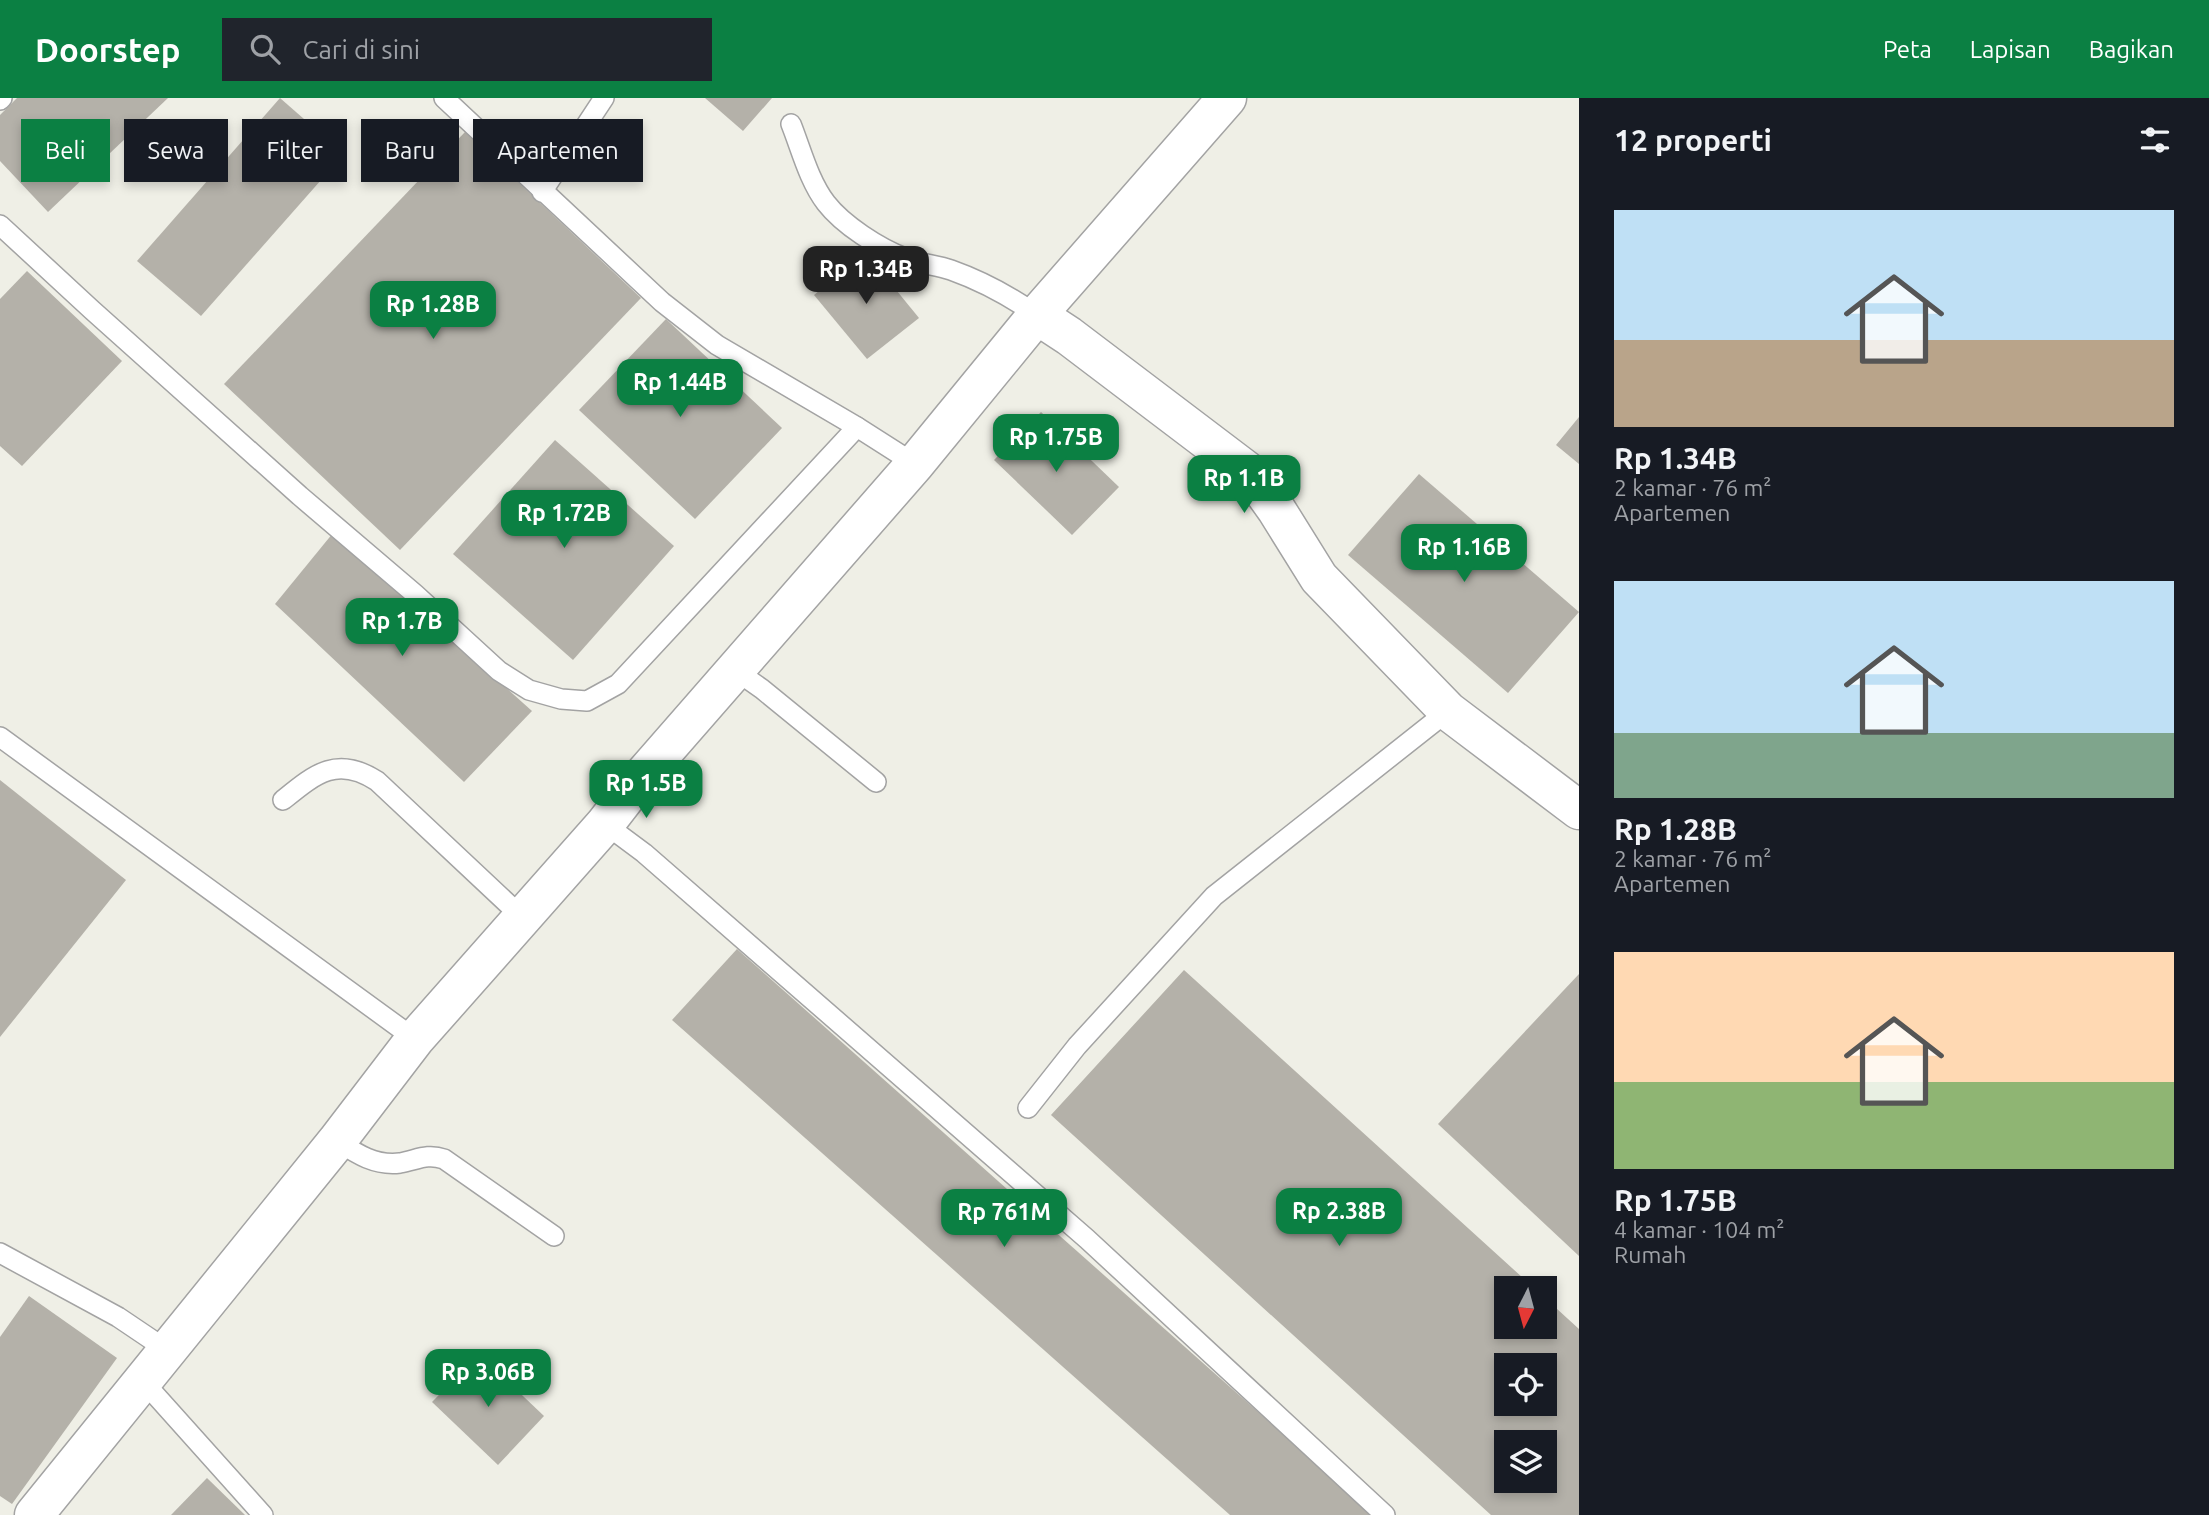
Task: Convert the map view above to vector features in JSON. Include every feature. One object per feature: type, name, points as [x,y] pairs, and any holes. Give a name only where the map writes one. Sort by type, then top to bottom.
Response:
[{"type":"street","points":[[34,1515],[337,1141],[415,1039],[605,824],[639,780],[915,464],[1037,316],[1227,98]]},
{"type":"street","points":[[1037,316],[1069,337],[1251,474],[1318,578],[1448,711],[1579,810]]},
{"type":"lane","points":[[444,98],[662,302],[717,345],[858,427],[915,464]]},
{"type":"lane","points":[[542,192],[604,98]]},
{"type":"lane","points":[[791,124],[824,201],[836,214],[880,246],[905,258],[951,270],[1009,297],[1037,316]]},
{"type":"lane","points":[[0,225],[300,496],[415,594],[499,671],[529,690],[561,699],[587,701],[618,684],[858,427]]},
{"type":"lane","points":[[735,670],[876,782]]},
{"type":"lane","points":[[1028,1108],[1077,1046],[1214,896],[1448,711]]},
{"type":"lane","points":[[0,737],[415,1039]]},
{"type":"lane","points":[[283,800],[313,775],[331,768],[350,768],[364,772],[377,780],[523,918]]},
{"type":"lane","points":[[605,824],[644,853],[1087,1239],[1385,1515]]},
{"type":"lane","points":[[337,1141],[359,1156],[381,1163],[401,1163],[432,1155],[444,1159],[554,1236]]},
{"type":"lane","points":[[0,1253],[118,1317],[167,1350]]},
{"type":"lane","points":[[142,1380],[262,1515]]},
{"type":"building","points":[[17,98],[168,98],[146,119],[124,119],[124,140],[110,153],[110,119],[21,119],[21,182],[80,182],[48,212],[0,161],[0,115]]},
{"type":"building","points":[[280,98],[304,119],[262,119]]},
{"type":"building","points":[[705,98],[772,98],[743,131]]},
{"type":"building","points":[[465,132],[473,140],[473,182],[518,182],[641,298],[400,550],[224,384],[417,182],[459,182],[459,138]]},
{"type":"building","points":[[242,141],[242,182],[319,182],[201,316],[137,261],[206,182],[228,182],[228,157]]},
{"type":"building","points":[[866,253],[919,318],[867,359],[814,295]]},
{"type":"building","points":[[27,271],[122,361],[22,466],[0,446],[0,299]]},
{"type":"building","points":[[666,319],[782,428],[695,519],[579,410]]},
{"type":"building","points":[[1041,412],[1119,487],[1072,535],[994,460]]},
{"type":"building","points":[[1579,417],[1579,464],[1556,445]]},
{"type":"building","points":[[555,440],[674,546],[573,660],[453,554]]},
{"type":"building","points":[[1419,474],[1579,612],[1508,693],[1348,555]]},
{"type":"building","points":[[333,533],[532,711],[464,782],[275,604]]},
{"type":"building","points":[[0,780],[126,880],[0,1037]]},
{"type":"building","points":[[737,949],[1374,1515],[1230,1515],[672,1020]]},
{"type":"building","points":[[1184,970],[1521,1276],[1494,1276],[1494,1339],[1558,1339],[1558,1310],[1579,1329],[1579,1515],[1491,1515],[1051,1115]]},
{"type":"building","points":[[1579,974],[1579,1256],[1438,1124]]},
{"type":"building","points":[[29,1296],[117,1358],[12,1504],[0,1496],[0,1337]]},
{"type":"building","points":[[479,1354],[544,1416],[498,1465],[432,1402]]},
{"type":"building","points":[[207,1478],[245,1515],[171,1515]]}]
